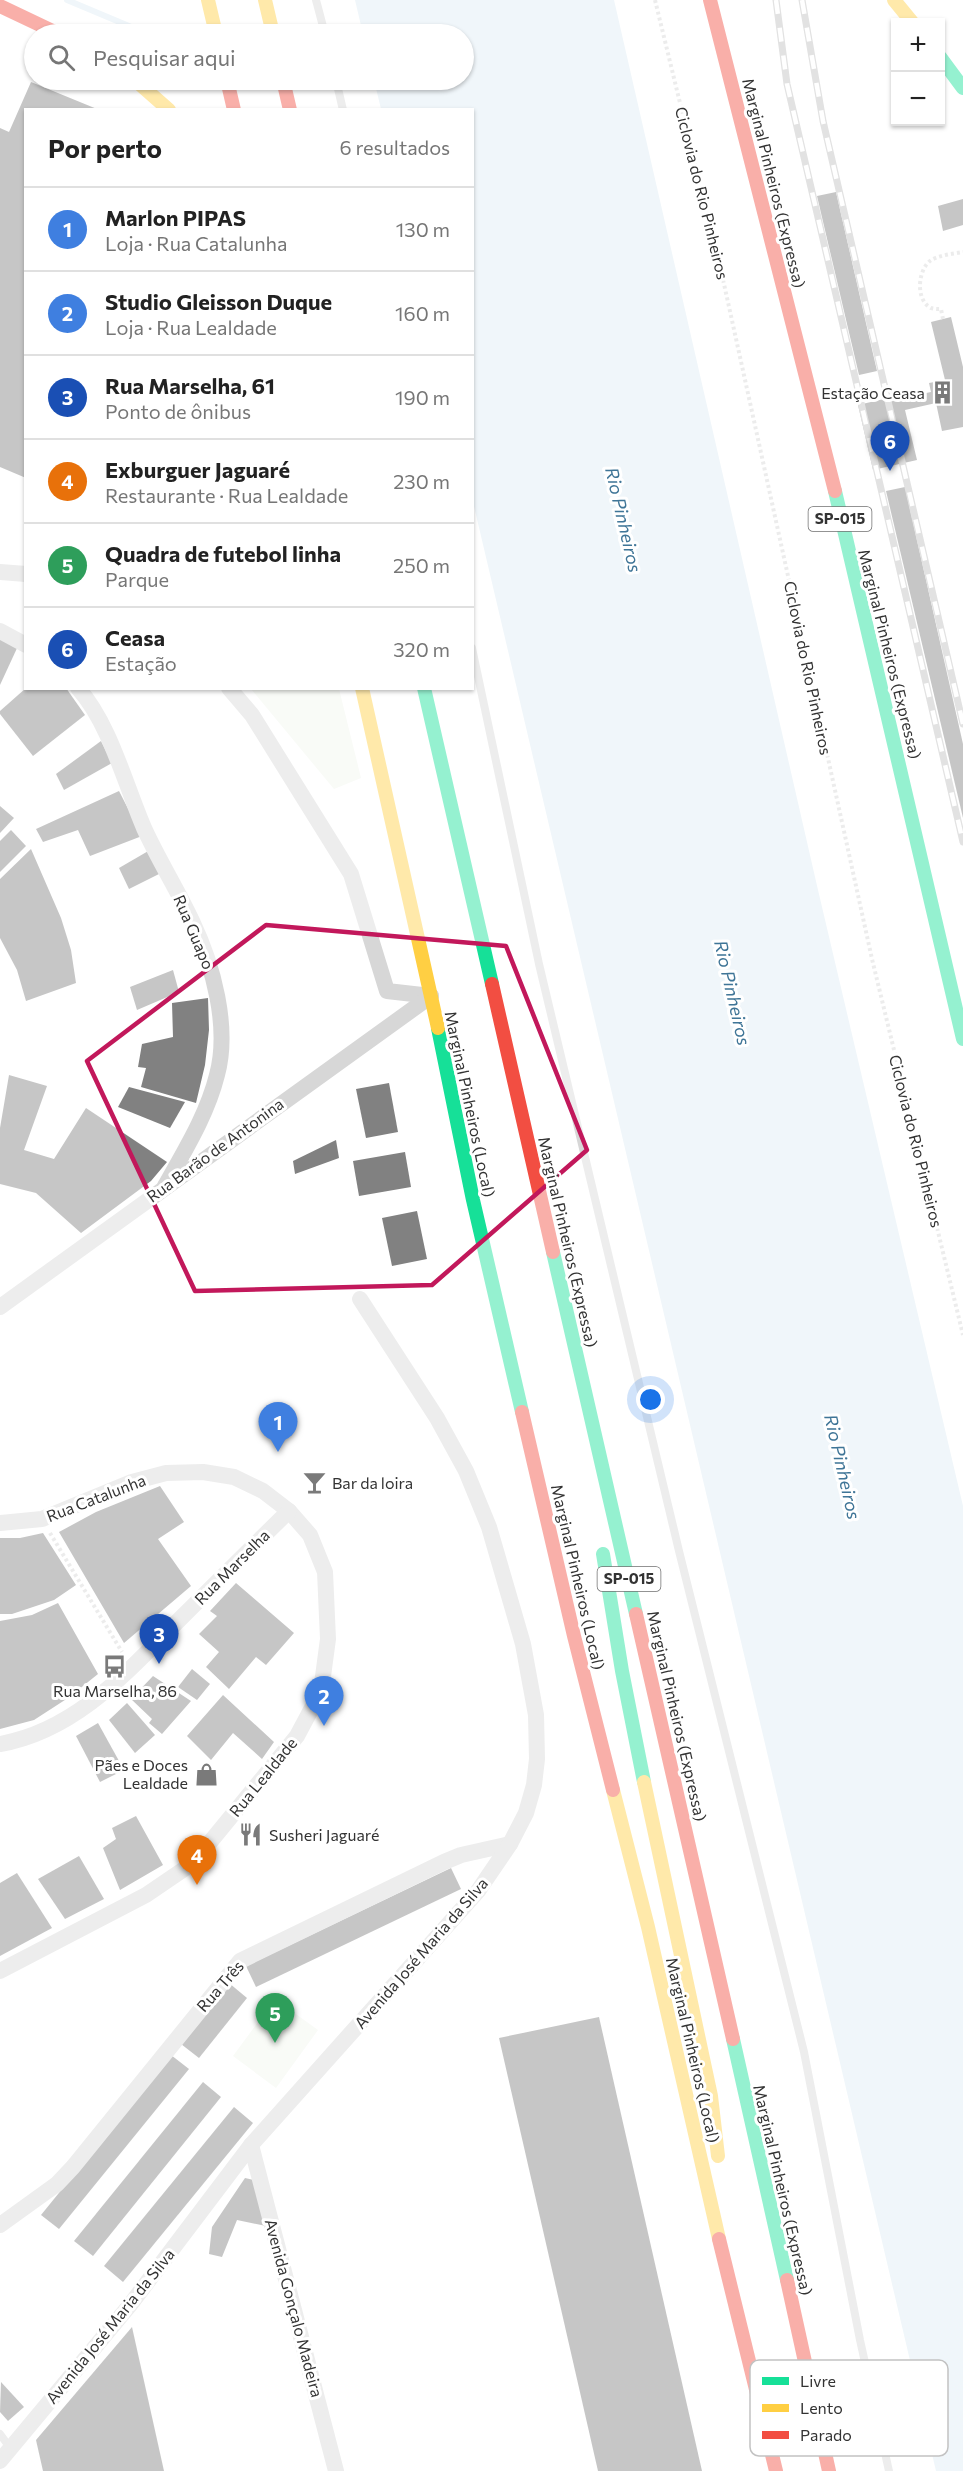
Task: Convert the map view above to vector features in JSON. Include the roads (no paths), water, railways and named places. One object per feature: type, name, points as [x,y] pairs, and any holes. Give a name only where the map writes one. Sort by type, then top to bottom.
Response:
[{"type":"main road","points":[[208,0],[214,24]]},
{"type":"main road","points":[[265,0],[271,24]]},
{"type":"main road","name":"Marginal Pinheiros (Expressa)","points":[[710,0],[741,113],[898,753],[963,1039]]},
{"type":"main road","points":[[894,0],[909,18]]},
{"type":"main road","points":[[0,6],[38,24]]},
{"type":"main road","points":[[945,64],[963,88]]},
{"type":"main road","points":[[147,90],[168,108]]},
{"type":"main road","points":[[229,90],[234,108]]},
{"type":"main road","points":[[285,90],[290,108]]},
{"type":"main road","name":"Marginal Pinheiros (Local)","points":[[362,690],[431,996],[481,1235],[574,1636],[648,1927],[750,2365]]},
{"type":"main road","name":"Marginal Pinheiros (Expressa)","points":[[424,690],[587,1395],[804,2360]]},
{"type":"main road","points":[[587,1395],[596,1497]]},
{"type":"main road","points":[[601,1541],[622,1671],[656,1844],[711,2096],[718,2144],[718,2234]]},
{"type":"main road","name":"Marginal Pinheiros (Local)","points":[[772,2456],[776,2471]]},
{"type":"main road","name":"Marginal Pinheiros (Expressa)","points":[[826,2456],[829,2471]]},
{"type":"street","points":[[0,572],[24,574]]},
{"type":"street","points":[[0,631],[24,644]]},
{"type":"street","name":"Rua Guapo","points":[[79,690],[101,724],[145,830],[193,922],[216,987],[220,1043],[218,1073],[195,1131],[165,1186]]},
{"type":"street","points":[[231,690],[252,715],[351,874],[387,991],[431,996]]},
{"type":"street","name":"Rua Barão de Antonina","points":[[0,1307],[431,996]]},
{"type":"street","name":"Avenida José Maria da Silva","points":[[6,2455],[63,2383],[130,2305],[251,2145],[478,1891],[510,1844],[526,1813],[534,1785],[537,1759],[536,1715],[523,1644],[489,1527],[466,1471],[437,1418],[360,1299]]},
{"type":"street","name":"Rua Catalunha","points":[[0,1523],[42,1519],[132,1482],[166,1473],[203,1472],[234,1477],[263,1491],[289,1511]]},
{"type":"street","name":"Rua Marselha","points":[[0,1744],[18,1741],[55,1726],[88,1705],[131,1667],[289,1511]]},
{"type":"street","name":"Rua Lealdade","points":[[0,1971],[146,1895],[193,1863],[297,1736],[321,1691],[328,1639],[328,1609],[325,1572],[310,1535],[289,1511]]},
{"type":"street","name":"Rua Três","points":[[0,2225],[57,2184],[73,2167],[240,1961],[444,1862],[461,1855],[510,1844]]},
{"type":"street","name":"Avenida Gonçalo Madeira","points":[[251,2145],[336,2471]]},
{"type":"lane","points":[[316,0],[322,24]]},
{"type":"lane","points":[[338,90],[343,108]]},
{"type":"lane","points":[[474,657],[539,964],[679,1551],[804,2052],[864,2360]]},
{"type":"lane","points":[[0,2434],[6,2455]]},
{"type":"lane","points":[[885,2456],[888,2471]]},
{"type":"water","name":"Rio Pinheiros","points":[[355,0],[614,0],[818,890],[963,1506],[963,2471],[936,2471],[932,2456],[948,2456],[948,2360],[910,2360],[474,506],[474,108],[381,108],[376,90],[474,90],[474,24],[361,24]]},
{"type":"waterway","points":[[67,0],[124,24]]},
{"type":"railway","points":[[776,0],[787,84],[963,842]]},
{"type":"railway","points":[[802,0],[823,121],[963,724]]},
{"type":"place","name":"Estação Ceasa","points":[[943,393]]},
{"type":"place","name":"Ceasa","points":[[890,471]]},
{"type":"place","name":"Marlon PIPAS","points":[[278,1452]]},
{"type":"place","name":"Bar da loira","points":[[314,1483]]},
{"type":"place","name":"Rua Marselha, 61","points":[[159,1664]]},
{"type":"place","name":"Rua Marselha, 86","points":[[115,1666]]},
{"type":"place","name":"Studio Gleisson Duque","points":[[324,1726]]},
{"type":"place","name":"Pães e Doces Lealdade","points":[[206,1774]]},
{"type":"place","name":"Susheri Jaguaré","points":[[251,1835]]},
{"type":"place","name":"Exburguer Jaguaré","points":[[197,1885]]},
{"type":"place","name":"Quadra de futebol linha","points":[[275,2043]]}]
